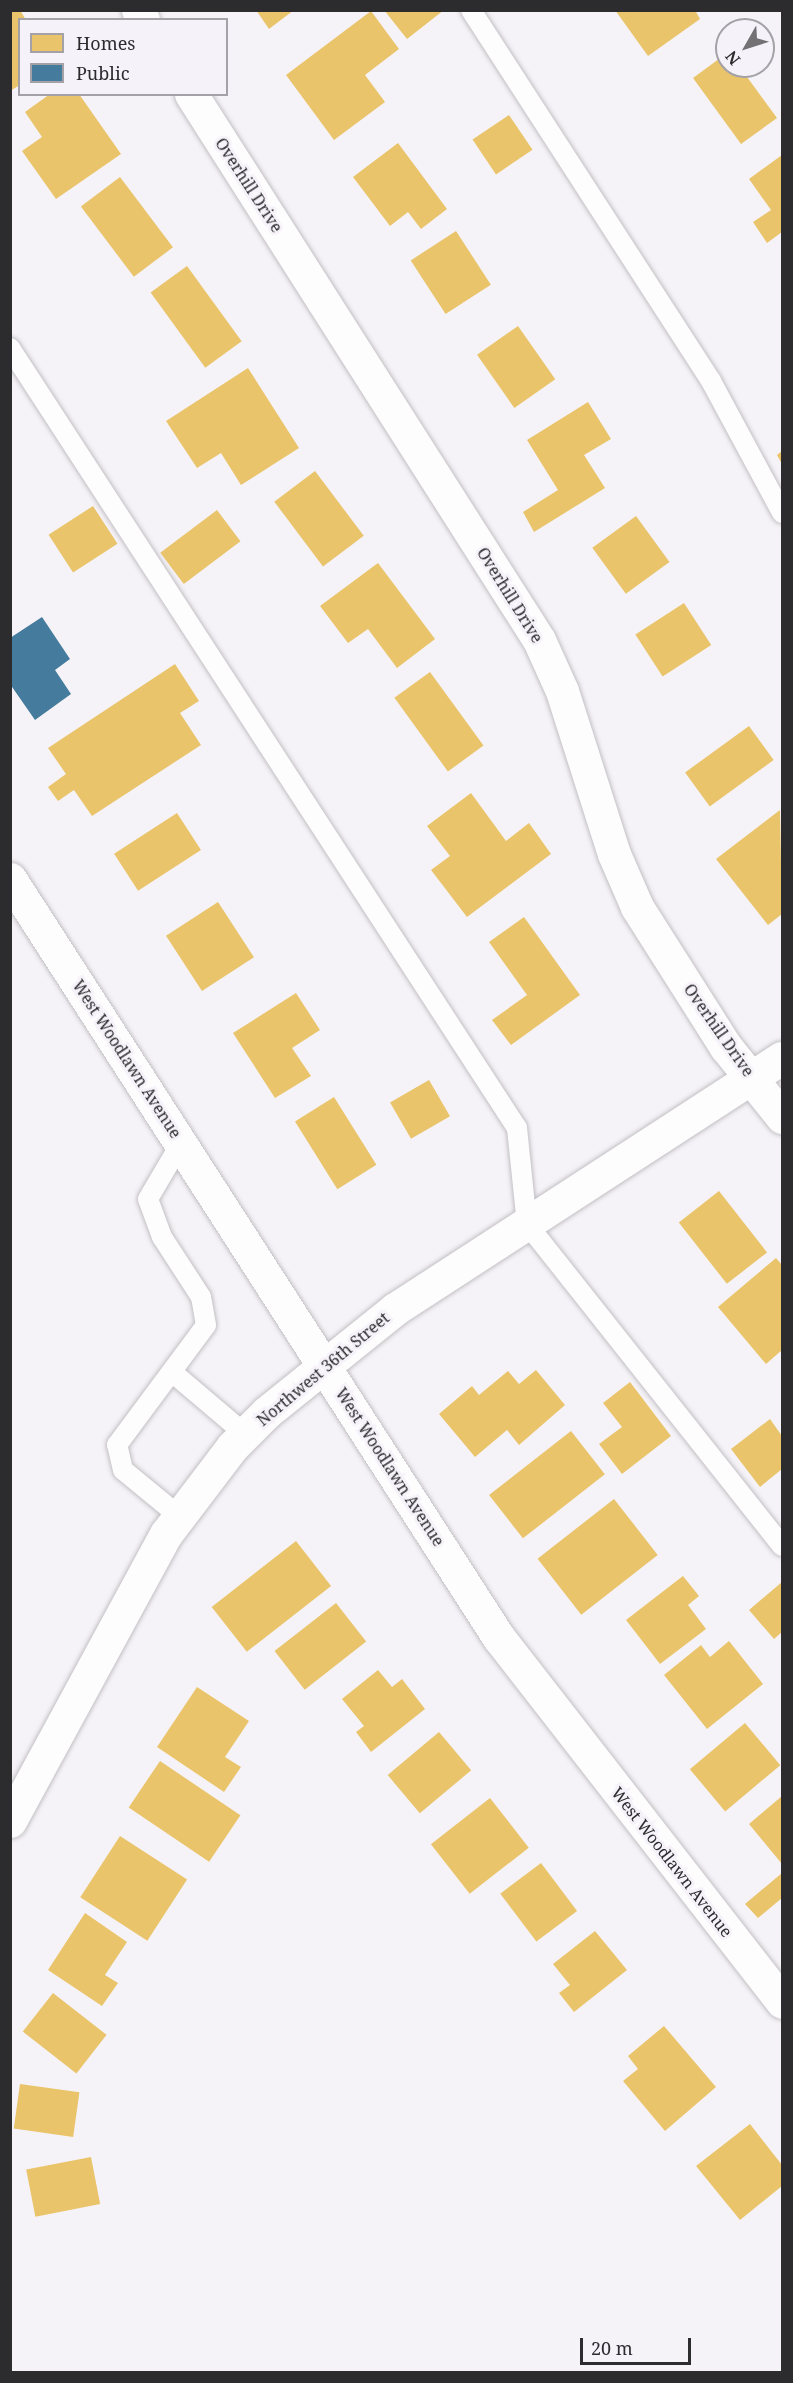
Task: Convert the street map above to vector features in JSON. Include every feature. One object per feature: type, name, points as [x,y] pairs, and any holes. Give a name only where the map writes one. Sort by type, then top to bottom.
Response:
[{"type":"street","name":"Overhill Drive","points":[[192,96],[539,640],[562,691],[614,854],[637,907],[726,1047],[783,1117]]},
{"type":"street","name":"West Woodlawn Avenue","points":[[10,879],[539,1694],[783,2002]]},
{"type":"street","name":"Northwest 36th Street","points":[[10,1821],[178,1516],[245,1434],[324,1365],[395,1309],[783,1058]]},
{"type":"lane","points":[[471,10],[711,381],[783,513]]},
{"type":"lane","points":[[10,348],[517,1128],[527,1224],[783,1546]]},
{"type":"lane","points":[[178,1516],[123,1470],[117,1445],[206,1325],[201,1297],[162,1237],[148,1199],[181,1143]]},
{"type":"lane","points":[[172,1372],[245,1434]]},
{"type":"building: Homes","points":[[10,10],[20,10],[25,18],[18,18],[18,86],[10,91]]},
{"type":"building: Homes","points":[[256,10],[294,10],[269,29]]},
{"type":"building: Homes","points":[[384,10],[444,10],[407,39]]},
{"type":"building: Homes","points":[[615,10],[695,10],[700,19],[648,56]]},
{"type":"building: Homes","points":[[371,11],[399,49],[365,75],[385,102],[334,140],[286,75]]},
{"type":"building: Homes","points":[[715,62],[715,78],[748,78],[777,118],[741,144],[693,78]]},
{"type":"building: Homes","points":[[47,96],[80,96],[121,154],[56,199],[22,151],[42,137],[25,112]]},
{"type":"building: Homes","points":[[509,115],[532,150],[496,174],[473,140]]},
{"type":"building: Homes","points":[[398,143],[447,209],[421,229],[408,212],[390,226],[353,177]]},
{"type":"building: Homes","points":[[782,155],[782,232],[767,243],[753,222],[771,210],[749,179]]},
{"type":"building: Homes","points":[[120,177],[173,247],[134,277],[81,206]]},
{"type":"building: Homes","points":[[456,231],[491,285],[446,314],[411,260]]},
{"type":"building: Homes","points":[[187,266],[242,341],[205,368],[151,292]]},
{"type":"building: Homes","points":[[518,326],[555,379],[514,408],[477,355]]},
{"type":"building: Homes","points":[[248,368],[299,448],[241,485],[221,453],[197,468],[166,421]]},
{"type":"building: Homes","points":[[588,402],[611,439],[584,455],[605,488],[534,532],[523,512],[558,490],[527,440]]},
{"type":"building: Homes","points":[[782,451],[782,464],[777,455]]},
{"type":"building: Homes","points":[[315,471],[364,536],[323,566],[274,502]]},
{"type":"building: Homes","points":[[93,506],[118,544],[73,573],[49,535]]},
{"type":"building: Homes","points":[[217,510],[240,541],[184,584],[160,553]]},
{"type":"building: Homes","points":[[636,516],[670,562],[626,594],[592,548]]},
{"type":"building: Homes","points":[[378,563],[435,639],[397,668],[368,629],[348,643],[320,606]]},
{"type":"building: Homes","points":[[684,603],[711,645],[663,677],[635,635]]},
{"type":"building: Homes","points":[[175,664],[199,701],[180,713],[201,745],[92,816],[74,790],[58,801],[48,787],[66,774],[48,748]]},
{"type":"building: Homes","points":[[430,672],[483,746],[448,771],[394,698]]},
{"type":"building: Homes","points":[[749,726],[774,760],[710,806],[685,772]]},
{"type":"building: Homes","points":[[471,793],[506,841],[529,823],[551,854],[467,917],[431,870],[450,856],[427,826]]},
{"type":"building: Homes","points":[[780,810],[782,914],[768,925],[716,859]]},
{"type":"building: Homes","points":[[177,813],[201,850],[138,891],[114,854]]},
{"type":"building: Homes","points":[[218,902],[254,957],[202,991],[166,936]]},
{"type":"building: Homes","points":[[524,917],[580,995],[511,1045],[492,1020],[527,995],[489,942]]},
{"type":"building: Homes","points":[[296,993],[320,1030],[292,1048],[311,1076],[275,1098],[233,1033]]},
{"type":"building: Homes","points":[[429,1080],[450,1116],[411,1139],[390,1102]]},
{"type":"building: Homes","points":[[334,1097],[376,1165],[337,1189],[295,1121]]},
{"type":"building: Homes","points":[[719,1191],[767,1252],[727,1284],[679,1222]]},
{"type":"building: Homes","points":[[776,1258],[782,1265],[782,1350],[766,1364],[718,1307]]},
{"type":"building: Homes","points":[[536,1370],[565,1405],[519,1445],[507,1430],[475,1457],[439,1414],[472,1386],[479,1395],[508,1371],[519,1384]]},
{"type":"building: Homes","points":[[630,1382],[671,1436],[622,1474],[599,1444],[622,1427],[603,1403]]},
{"type":"building: Homes","points":[[770,1419],[782,1436],[782,1469],[760,1487],[731,1449]]},
{"type":"building: Homes","points":[[571,1431],[605,1474],[523,1538],[489,1495]]},
{"type":"building: Homes","points":[[614,1499],[658,1555],[581,1615],[538,1559]]},
{"type":"building: Homes","points":[[296,1541],[331,1586],[247,1652],[212,1607]]},
{"type":"building: Homes","points":[[683,1576],[699,1596],[688,1605],[706,1629],[660,1664],[626,1620]]},
{"type":"building: Homes","points":[[782,1582],[782,1632],[774,1639],[749,1610]]},
{"type":"building: Homes","points":[[336,1603],[366,1642],[305,1690],[275,1651]]},
{"type":"building: Homes","points":[[729,1641],[763,1684],[707,1729],[664,1675],[701,1645],[710,1657]]},
{"type":"building: Homes","points":[[378,1670],[392,1687],[402,1679],[425,1709],[371,1752],[356,1732],[364,1726],[342,1699]]},
{"type":"building: Homes","points":[[197,1687],[249,1721],[225,1757],[241,1767],[224,1792],[157,1747]]},
{"type":"building: Homes","points":[[745,1723],[780,1765],[725,1811],[690,1769]]},
{"type":"building: Homes","points":[[439,1732],[471,1770],[420,1813],[388,1775]]},
{"type":"building: Homes","points":[[160,1761],[240,1815],[209,1862],[129,1807]]},
{"type":"building: Homes","points":[[782,1796],[782,1864],[749,1824]]},
{"type":"building: Homes","points":[[490,1798],[529,1848],[470,1894],[431,1844]]},
{"type":"building: Homes","points":[[120,1836],[187,1880],[147,1941],[80,1897]]},
{"type":"building: Homes","points":[[541,1863],[577,1911],[536,1942],[500,1894]]},
{"type":"building: Homes","points":[[782,1873],[782,1898],[758,1918],[745,1904]]},
{"type":"building: Homes","points":[[85,1913],[127,1942],[105,1975],[118,1983],[102,2006],[48,1970]]},
{"type":"building: Homes","points":[[595,1931],[627,1970],[574,2012],[559,1993],[570,1985],[553,1964]]},
{"type":"building: Homes","points":[[53,1993],[107,2035],[76,2073],[23,2032]]},
{"type":"building: Homes","points":[[664,2026],[716,2087],[665,2131],[623,2081],[638,2069],[628,2056]]},
{"type":"building: Homes","points":[[20,2084],[79,2092],[73,2137],[14,2129]]},
{"type":"building: Homes","points":[[750,2124],[782,2165],[782,2186],[740,2220],[696,2166]]},
{"type":"building: Homes","points":[[91,2157],[100,2204],[35,2217],[26,2170]]},
{"type":"building: Public","points":[[42,617],[70,659],[55,670],[71,694],[35,720],[10,684],[10,638]]}]
